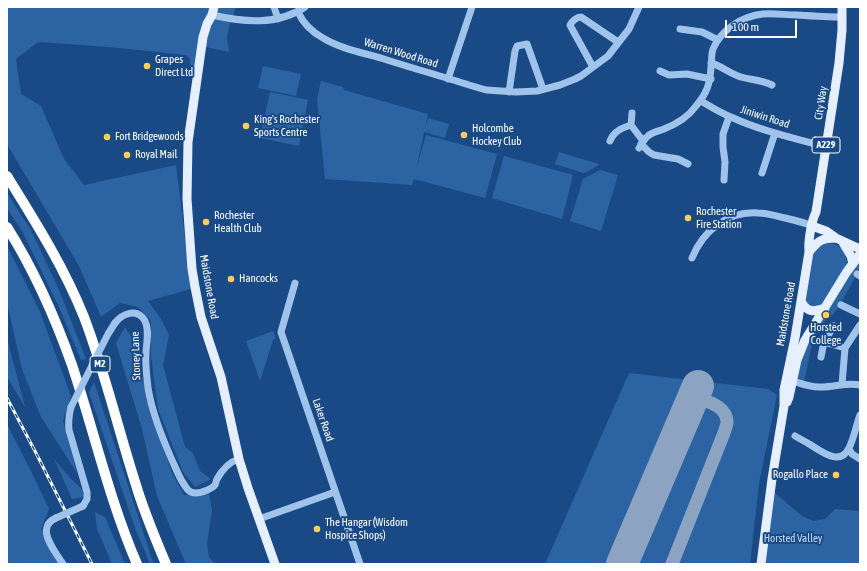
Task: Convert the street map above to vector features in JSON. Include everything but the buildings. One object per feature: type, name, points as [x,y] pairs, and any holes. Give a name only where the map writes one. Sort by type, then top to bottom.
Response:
[{"type":"highway","name":"M2","points":[[7,176],[61,266],[83,316],[103,371],[136,486],[166,564]]},
{"type":"highway","name":"M2","points":[[7,227],[42,291],[63,341],[78,384],[117,513],[137,564]]},
{"type":"main road","name":"City Way","points":[[812,226],[813,218],[816,212],[839,63],[842,36],[842,7]]},
{"type":"main road","name":"Maidstone Road","points":[[213,11],[203,36],[188,142],[188,217],[192,269],[204,327],[221,377],[239,459],[275,564]]},
{"type":"main road","points":[[816,212],[819,222],[826,231]]},
{"type":"main road","name":"Maidstone Road","points":[[761,564],[772,478],[784,406],[784,390],[801,302],[812,226]]},
{"type":"main road","points":[[812,226],[826,231],[860,249]]},
{"type":"main road","points":[[809,252],[816,243],[828,238],[860,242]]},
{"type":"main road","points":[[842,240],[849,250],[853,264]]},
{"type":"main road","name":"Maidstone Road","points":[[784,406],[789,396],[801,348],[810,330],[846,273],[860,254]]},
{"type":"main road","points":[[801,302],[803,306],[811,311],[824,308]]},
{"type":"street","points":[[274,7],[278,19]]},
{"type":"street","points":[[213,11],[229,19],[264,21],[278,19],[298,12],[305,7]]},
{"type":"street","points":[[448,79],[472,7]]},
{"type":"street","name":"Warren Wood Road","points":[[298,12],[302,20],[309,28],[330,42],[486,90],[509,92],[543,89],[560,85],[581,76],[608,56],[629,29],[639,7]]},
{"type":"street","points":[[789,15],[790,7]]},
{"type":"street","points":[[641,145],[647,136],[682,120],[701,101],[711,79],[713,50],[718,40],[726,30],[733,25],[747,18],[763,14],[842,17]]},
{"type":"street","points":[[593,67],[570,25],[572,22],[578,17],[581,17],[618,42]]},
{"type":"street","points":[[680,29],[702,32],[718,40]]},
{"type":"street","points":[[509,92],[515,51],[517,46],[527,44],[543,89]]},
{"type":"street","points":[[711,63],[718,65],[740,77],[765,81],[772,85]]},
{"type":"street","points":[[660,71],[669,75],[687,74],[711,79]]},
{"type":"street","name":"Jiniwin Road","points":[[701,101],[729,117],[775,133],[826,147]]},
{"type":"street","points":[[632,113],[631,125],[641,145],[654,155],[678,159],[688,164]]},
{"type":"street","points":[[724,180],[725,162],[723,134],[729,117]]},
{"type":"street","points":[[610,141],[612,135],[618,130],[631,125]]},
{"type":"street","points":[[762,173],[775,133]]},
{"type":"street","points":[[692,258],[700,242],[713,227],[737,215],[746,213],[764,213],[812,226]]},
{"type":"street","name":"Laker Road","points":[[295,283],[281,332],[360,564]]},
{"type":"street","points":[[841,305],[860,314]]},
{"type":"street","name":"Stoney Lane","points":[[63,564],[47,536],[47,525],[56,518],[83,506],[87,499],[87,492],[69,430],[69,415],[71,407],[108,334],[120,318],[131,313],[142,317],[146,322],[148,389],[168,452],[188,490],[194,494],[201,493],[215,485],[218,478],[230,463],[239,459]]},
{"type":"street","points":[[842,384],[845,348],[860,325]]},
{"type":"street","points":[[821,357],[824,342],[834,326]]},
{"type":"street","points":[[824,342],[845,348]]},
{"type":"street","points":[[793,381],[805,385],[820,387],[842,384],[860,385]]},
{"type":"street","points":[[795,436],[825,454],[832,457],[839,457],[845,454],[848,449],[860,415]]},
{"type":"street","points":[[848,449],[855,456],[860,458]]},
{"type":"street","points":[[259,519],[335,492]]},
{"type":"green space","points":[[7,7],[236,7],[227,38],[229,52],[201,46],[197,73],[190,72],[190,59],[186,55],[109,47],[38,42],[16,59],[21,94],[41,106],[64,159],[84,185],[176,165],[191,289],[148,301],[161,319],[169,335],[163,365],[185,447],[193,453],[200,471],[211,479],[195,487],[183,472],[158,409],[151,356],[151,321],[138,307],[120,303],[101,317],[79,266],[7,144]]},
{"type":"green space","points":[[263,66],[301,74],[296,96],[258,88]]},
{"type":"green space","points":[[321,81],[343,87],[344,90],[428,114],[416,170],[426,135],[497,154],[485,198],[414,179],[412,185],[325,179],[317,99]]},
{"type":"green space","points":[[270,92],[308,100],[299,146],[260,138]]},
{"type":"green space","points":[[428,118],[449,124],[445,138],[424,132]]},
{"type":"green space","points":[[559,152],[599,165],[583,173],[555,164]]},
{"type":"green space","points":[[504,156],[573,175],[562,219],[492,198]]},
{"type":"green space","points":[[600,170],[618,175],[601,231],[570,221],[583,179]]},
{"type":"green space","points":[[7,193],[31,230],[60,292],[86,359],[81,360],[59,307],[22,231],[7,208]]},
{"type":"green space","points":[[824,243],[834,244],[841,248],[844,251],[847,265],[821,305],[813,309],[805,302],[813,251]]},
{"type":"green space","points":[[7,246],[40,312],[71,396],[63,421],[77,473],[41,417],[22,369],[7,303]]},
{"type":"green space","points":[[860,259],[860,268],[839,307],[830,318],[827,318],[816,334],[812,344],[804,382],[798,378],[797,373],[806,345]]},
{"type":"green space","points":[[125,327],[137,345],[147,400],[172,473],[184,495],[209,493],[212,510],[207,543],[209,557],[215,564],[186,564],[157,496],[142,429],[116,343]]},
{"type":"green space","points":[[273,331],[276,338],[273,340],[260,381],[246,341]]},
{"type":"green space","points":[[7,338],[25,407],[7,377]]},
{"type":"green space","points":[[629,373],[768,389],[777,395],[759,483],[750,564],[545,564]]},
{"type":"green space","points":[[94,382],[154,564],[150,564],[135,528],[89,392]]},
{"type":"green space","points":[[7,424],[49,509],[41,529],[60,564],[7,564]]},
{"type":"green space","points":[[54,459],[71,479],[83,490],[83,497],[72,499]]},
{"type":"green space","name":"Horsted Valley","points":[[775,493],[801,515],[814,521],[825,519],[835,509],[860,511],[860,564],[765,564]]},
{"type":"green space","points":[[95,512],[105,517],[125,564],[112,564],[97,529]]},
{"type":"taxiway","points":[[672,564],[727,423],[724,412],[720,408],[710,402],[694,396]]},
{"type":"runway","points":[[622,564],[698,386]]},
{"type":"railway","points":[[7,398],[92,564]]},
{"type":"place","name":"Grapes Direct Ltd","points":[[147,66]]},
{"type":"place","name":"King's Rochester Sports Centre","points":[[246,126]]},
{"type":"place","name":"Holcombe Hockey Club","points":[[464,135]]},
{"type":"place","name":"Fort Bridgewoods","points":[[107,137]]},
{"type":"place","name":"Royal Mail","points":[[127,155]]},
{"type":"place","name":"Rochester Fire Station","points":[[688,218]]},
{"type":"place","name":"Rochester Health Club","points":[[206,222]]},
{"type":"place","name":"Hancocks","points":[[231,279]]},
{"type":"place","name":"Horsted College","points":[[826,315]]},
{"type":"place","name":"Rogallo Place","points":[[836,475]]},
{"type":"place","name":"The Hangar (Wisdom Hospice Shops)","points":[[317,529]]}]
